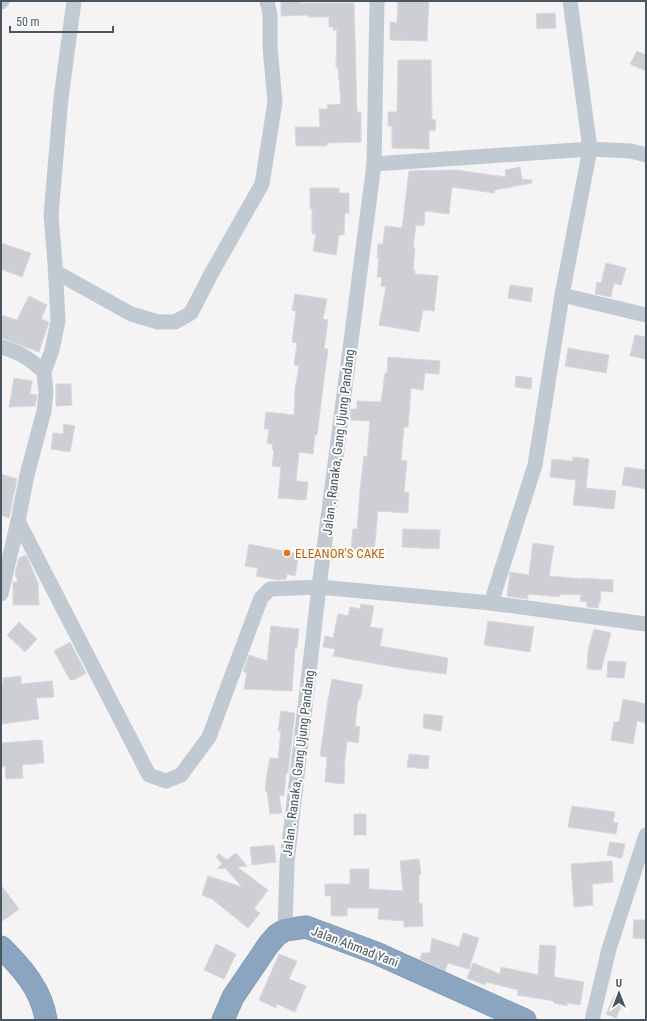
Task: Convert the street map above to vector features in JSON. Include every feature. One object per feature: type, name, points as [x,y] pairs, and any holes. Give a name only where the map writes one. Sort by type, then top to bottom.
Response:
[{"type":"highway","name":"Jalan Ahmad Yani","points":[[285,930],[306,927],[328,934],[376,952],[525,1020]]},
{"type":"highway","points":[[222,1020],[233,997],[269,944],[277,935],[285,930]]},
{"type":"highway","points":[[1,947],[28,976],[39,994],[45,1011],[46,1020]]},
{"type":"street","points":[[1,594],[27,475],[44,411],[46,392],[44,372],[52,350],[58,321],[56,272],[51,215],[61,98],[74,1]]},
{"type":"street","points":[[56,272],[131,314],[158,322],[175,322],[191,313],[211,274],[262,184],[275,102],[270,47],[270,15],[267,1]]},
{"type":"street","name":"Jalan . Ranaka, Gang Ujung Pandang","points":[[285,930],[286,862],[319,587],[374,164],[377,1]]},
{"type":"street","points":[[491,603],[535,465],[562,295],[590,149],[570,1]]},
{"type":"street","points":[[374,164],[590,149],[631,151],[646,155]]},
{"type":"street","points":[[562,295],[646,315]]},
{"type":"street","points":[[1,347],[19,353],[30,359],[44,372]]},
{"type":"street","points":[[18,521],[149,775],[166,781],[182,775],[209,737],[261,598],[270,588],[319,587],[491,603],[646,624]]},
{"type":"street","points":[[592,1020],[609,949],[646,835]]},
{"type":"building","points":[[281,1],[301,1],[301,3],[354,3],[357,112],[361,112],[361,142],[327,143],[327,146],[296,146],[295,127],[320,127],[319,109],[328,109],[327,105],[341,104],[338,67],[336,67],[337,30],[333,30],[333,27],[329,27],[329,17],[308,17],[308,15],[281,16]]},
{"type":"building","points":[[398,1],[429,1],[427,41],[390,40],[390,22],[397,23]]},
{"type":"building","points":[[555,13],[556,28],[537,29],[536,14]]},
{"type":"building","points":[[637,51],[646,55],[646,71],[630,64]]},
{"type":"building","points":[[398,60],[431,60],[432,119],[436,120],[435,131],[429,130],[429,149],[392,148],[392,126],[388,126],[388,112],[397,112]]},
{"type":"building","points":[[520,167],[522,179],[532,180],[532,183],[495,190],[494,193],[452,187],[449,214],[425,211],[424,226],[416,225],[413,248],[415,248],[413,270],[415,270],[415,274],[438,276],[434,311],[423,310],[419,332],[379,325],[386,287],[381,286],[382,277],[377,277],[379,258],[377,258],[378,244],[383,244],[385,226],[402,228],[409,171],[456,170],[506,177],[505,170]]},
{"type":"building","points":[[310,188],[339,188],[339,193],[349,193],[349,213],[345,213],[344,235],[339,235],[336,255],[313,251],[316,234],[312,234]]},
{"type":"building","points":[[1,243],[31,253],[22,277],[1,269]]},
{"type":"building","points":[[606,263],[626,268],[621,285],[614,283],[611,297],[595,294],[597,282],[601,283]]},
{"type":"building","points":[[510,285],[533,288],[531,302],[508,298]]},
{"type":"building","points":[[295,294],[327,299],[323,319],[328,320],[324,349],[328,349],[317,435],[315,435],[313,454],[299,452],[296,481],[308,482],[306,500],[278,498],[281,467],[272,466],[274,450],[272,449],[273,444],[267,443],[269,429],[264,429],[266,412],[294,415],[295,389],[299,366],[294,365],[297,343],[292,342],[296,311],[292,310]]},
{"type":"building","points":[[29,296],[47,305],[41,319],[49,322],[39,352],[1,338],[1,315],[17,320]]},
{"type":"building","points":[[635,335],[646,337],[646,359],[630,356]]},
{"type":"building","points":[[568,348],[609,355],[606,373],[565,366]]},
{"type":"building","points":[[388,357],[440,361],[439,374],[425,373],[423,390],[411,388],[408,427],[404,427],[401,460],[407,461],[404,492],[409,493],[408,513],[378,511],[374,552],[351,550],[353,529],[357,529],[364,456],[367,457],[370,421],[350,420],[351,409],[357,409],[357,401],[381,402],[385,373],[387,373]]},
{"type":"building","points":[[516,376],[532,378],[531,389],[515,387]]},
{"type":"building","points":[[14,378],[32,381],[30,394],[37,395],[35,406],[9,407]]},
{"type":"building","points":[[56,384],[71,384],[72,405],[56,406]]},
{"type":"building","points":[[64,424],[75,426],[70,452],[51,449],[53,433],[63,434]]},
{"type":"building","points":[[573,457],[589,459],[586,488],[616,491],[614,509],[573,505],[576,480],[550,477],[552,459],[573,461]]},
{"type":"building","points":[[625,467],[646,470],[646,489],[622,485]]},
{"type":"building","points":[[1,474],[17,479],[9,518],[1,515]]},
{"type":"building","points":[[403,529],[440,530],[439,549],[402,547]]},
{"type":"building","points":[[533,543],[554,546],[549,576],[613,580],[613,592],[601,591],[598,608],[587,607],[587,602],[580,601],[581,595],[560,594],[560,597],[528,594],[528,599],[507,596],[510,572],[529,575]]},
{"type":"building","points":[[249,544],[299,554],[295,576],[287,574],[286,579],[277,580],[256,576],[258,568],[245,566]]},
{"type":"building","points":[[26,555],[38,583],[39,605],[13,605],[13,582],[18,582],[15,574],[19,558]]},
{"type":"building","points":[[361,604],[374,606],[370,627],[383,629],[380,646],[448,658],[446,674],[406,669],[333,656],[335,649],[323,647],[325,636],[333,638],[338,614],[348,616],[350,607],[360,609]]},
{"type":"building","points":[[488,621],[534,627],[530,652],[484,645]]},
{"type":"building","points":[[19,622],[37,639],[25,652],[7,635]]},
{"type":"building","points":[[271,626],[299,629],[297,648],[295,648],[292,691],[244,689],[247,673],[243,671],[249,655],[267,661]]},
{"type":"building","points":[[594,629],[611,633],[601,670],[587,669],[588,650]]},
{"type":"building","points":[[70,642],[86,673],[74,680],[70,680],[54,651]]},
{"type":"building","points":[[608,661],[626,662],[624,678],[607,677]]},
{"type":"building","points":[[21,676],[21,684],[52,681],[54,697],[36,698],[39,719],[1,724],[1,686],[3,685],[3,678]]},
{"type":"building","points":[[332,679],[363,685],[360,700],[358,699],[355,726],[360,727],[358,743],[347,741],[344,784],[325,782],[327,757],[320,756]]},
{"type":"building","points":[[623,699],[646,704],[646,723],[637,721],[633,744],[611,740],[614,722],[619,722]]},
{"type":"building","points":[[281,711],[295,713],[284,796],[279,795],[282,813],[270,814],[267,791],[265,791],[270,758],[278,759],[281,731],[278,731]]},
{"type":"building","points":[[424,714],[443,716],[441,731],[423,728]]},
{"type":"building","points":[[42,740],[44,763],[22,765],[23,778],[6,779],[5,766],[1,767],[1,743]]},
{"type":"building","points":[[409,754],[429,756],[428,769],[407,767]]},
{"type":"building","points":[[572,806],[615,812],[613,822],[618,823],[616,834],[568,827]]},
{"type":"building","points":[[354,814],[366,814],[366,835],[354,835]]},
{"type":"building","points":[[610,842],[625,844],[622,858],[607,855]]},
{"type":"building","points":[[274,845],[276,862],[252,865],[250,847]]},
{"type":"building","points":[[236,853],[247,866],[237,867],[268,890],[254,909],[260,913],[248,928],[212,899],[202,895],[208,876],[242,887],[225,868],[217,869],[222,864],[216,857],[219,854],[227,860]]},
{"type":"building","points":[[419,859],[421,874],[419,875],[419,904],[422,903],[423,926],[404,927],[404,921],[378,919],[379,908],[347,908],[347,916],[331,916],[331,896],[325,896],[325,884],[350,884],[350,869],[369,869],[369,889],[403,891],[400,861]]},
{"type":"building","points":[[612,861],[613,882],[592,884],[593,905],[574,907],[571,864]]},
{"type":"building","points":[[1,885],[19,909],[1,922]]},
{"type":"building","points":[[634,920],[646,920],[646,939],[633,938]]},
{"type":"building","points":[[463,933],[479,938],[469,969],[448,963],[445,971],[420,959],[422,953],[430,953],[432,938],[459,947]]},
{"type":"building","points":[[216,944],[236,954],[224,979],[204,970]]},
{"type":"building","points":[[540,945],[556,946],[554,977],[584,982],[580,1005],[567,1003],[567,1006],[554,1003],[554,1001],[517,995],[518,990],[486,982],[485,985],[467,978],[473,963],[500,974],[501,967],[538,975]]},
{"type":"building","points":[[279,954],[297,961],[289,979],[306,986],[295,1012],[277,1004],[276,1008],[259,1000]]},
{"type":"building","points":[[614,996],[624,1000],[616,1018],[606,1014]]},
{"type":"place","name":"ELEANOR'S CAKE","points":[[287,553]]}]
